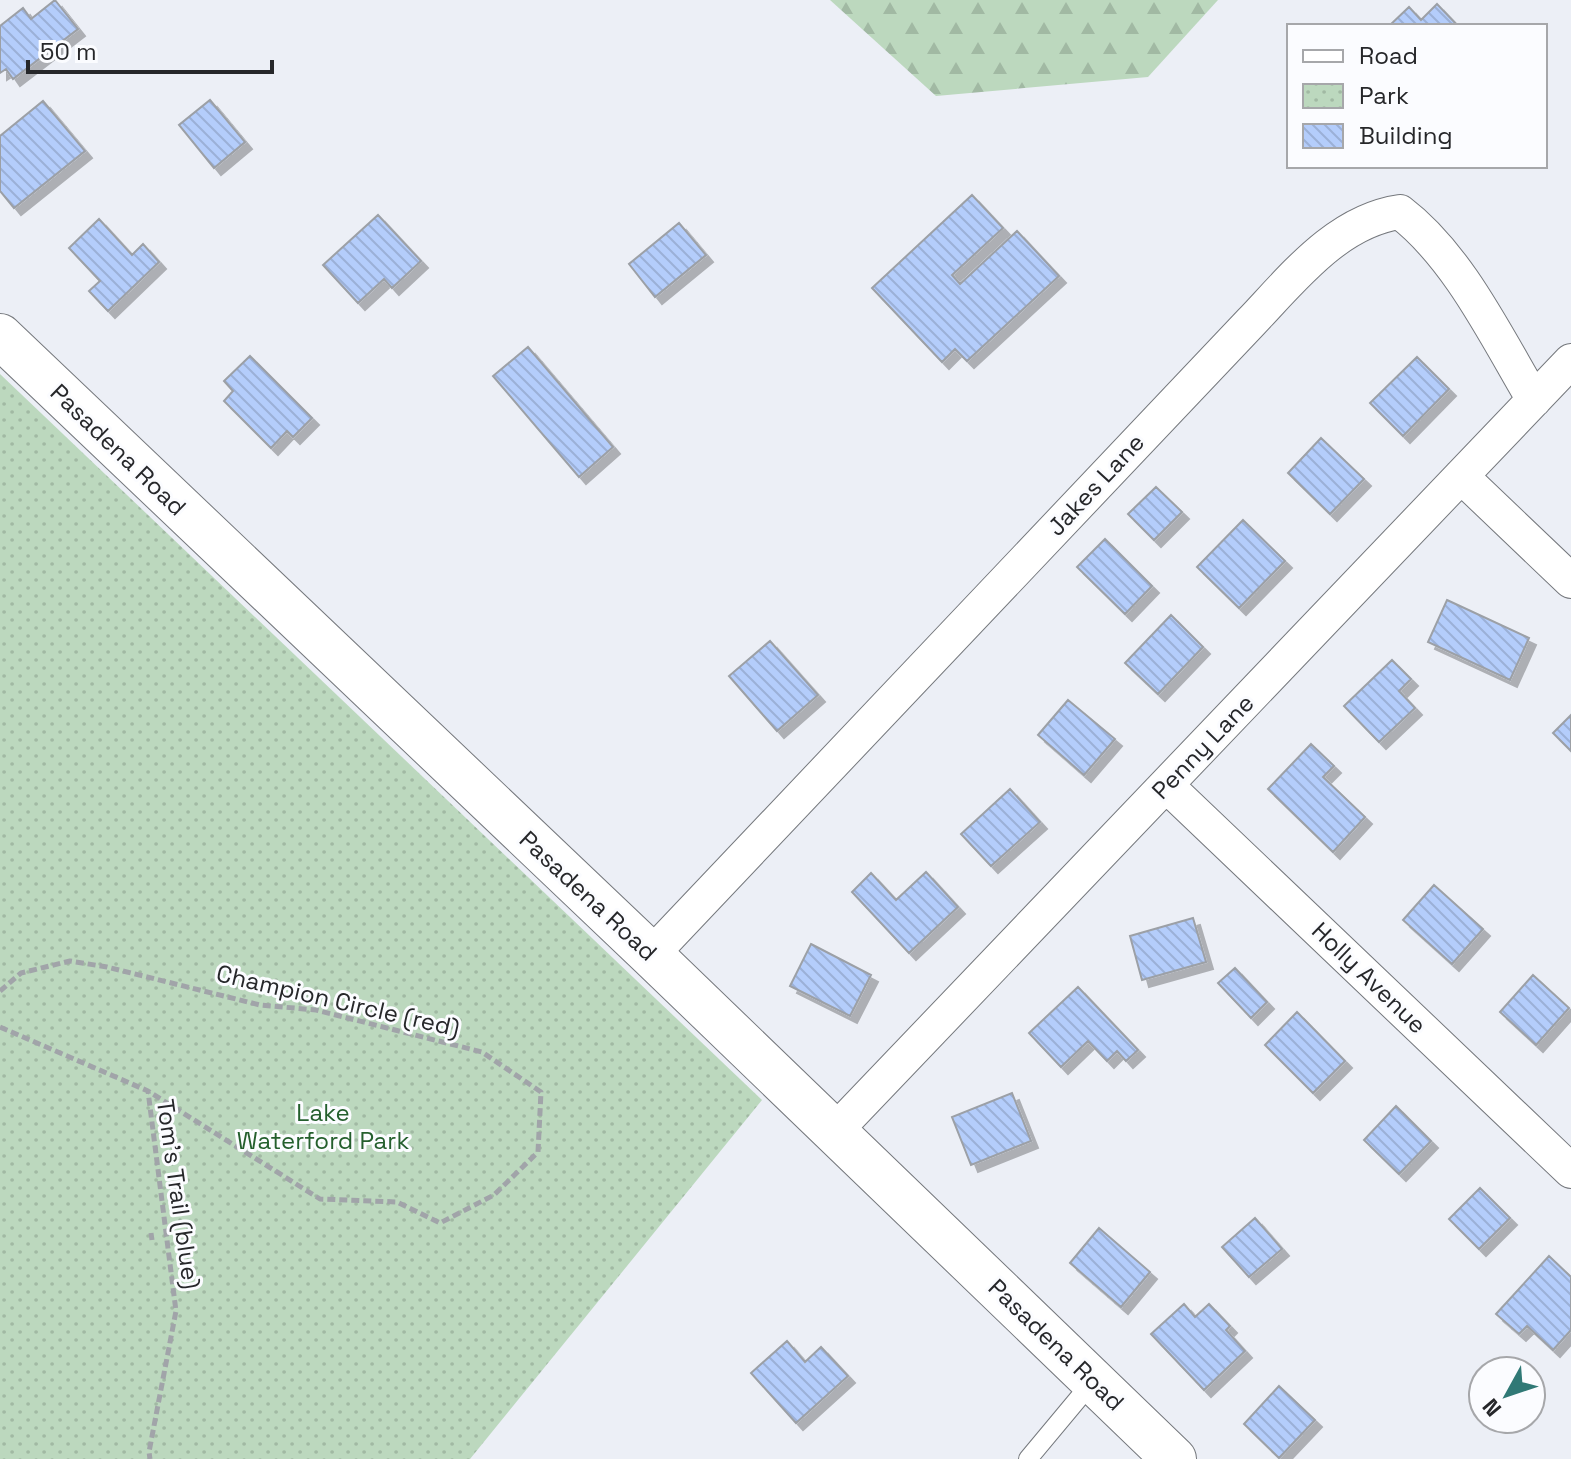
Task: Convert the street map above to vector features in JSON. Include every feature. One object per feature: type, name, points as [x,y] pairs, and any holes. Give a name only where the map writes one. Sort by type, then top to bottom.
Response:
[{"type":"main road","name":"Pasadena Road","points":[[0,336],[835,1131],[1174,1459]]},
{"type":"street","name":"Jakes Lane","points":[[651,955],[1261,311],[1315,256],[1349,231],[1378,215],[1400,212],[1421,227],[1462,282],[1534,400]]},
{"type":"street","name":"Penny Lane","points":[[835,1131],[1571,361]]},
{"type":"street","points":[[1461,476],[1571,581]]},
{"type":"street","name":"Holly Avenue","points":[[1166,785],[1571,1171]]},
{"type":"lane","points":[[1028,1459],[1093,1381]]},
{"type":"path","name":"Champion Circle (red)","points":[[0,991],[21,973],[70,961],[122,970],[260,1005],[316,1010],[482,1052],[541,1092],[538,1152],[494,1195],[440,1223],[397,1202],[320,1199],[148,1091]]},
{"type":"path","name":"Tom's Trail (blue)","points":[[0,1027],[148,1091],[176,1311],[150,1459]]},
{"type":"green space","points":[[830,0],[1218,0],[1148,77],[936,96]]},
{"type":"green space","name":"Lake Waterford Park","points":[[0,374],[762,1100],[470,1459],[0,1459]]},
{"type":"building","points":[[55,0],[78,29],[13,79],[6,69],[0,73],[0,26],[23,8],[31,19]]},
{"type":"building","points":[[1437,4],[1456,24],[1391,24],[1409,7],[1421,20]]},
{"type":"building","points":[[210,100],[245,142],[214,168],[179,125]]},
{"type":"building","points":[[43,101],[85,151],[14,208],[0,191],[0,136]]},
{"type":"building","points":[[972,195],[1003,228],[952,275],[960,284],[1017,231],[1059,276],[967,361],[955,349],[942,362],[872,288]]},
{"type":"building","points":[[378,215],[421,261],[392,288],[384,279],[358,303],[323,265]]},
{"type":"building","points":[[99,219],[132,255],[143,244],[159,262],[108,311],[89,291],[100,281],[69,248]]},
{"type":"building","points":[[679,223],[706,255],[655,297],[629,264]]},
{"type":"building","points":[[528,347],[613,447],[579,477],[493,376]]},
{"type":"building","points":[[250,356],[312,418],[293,437],[287,431],[271,448],[224,401],[233,391],[224,381]]},
{"type":"building","points":[[1417,357],[1449,389],[1403,436],[1370,403]]},
{"type":"building","points":[[1321,438],[1364,479],[1330,514],[1288,473]]},
{"type":"building","points":[[1156,487],[1182,512],[1154,540],[1128,514]]},
{"type":"building","points":[[1243,520],[1285,561],[1239,608],[1197,567]]},
{"type":"building","points":[[1105,539],[1152,586],[1125,614],[1077,567]]},
{"type":"building","points":[[1447,600],[1529,638],[1510,680],[1428,642]]},
{"type":"building","points":[[1171,615],[1203,647],[1158,694],[1125,663]]},
{"type":"building","points":[[770,641],[818,695],[777,731],[729,676]]},
{"type":"building","points":[[1392,660],[1411,679],[1399,691],[1415,708],[1379,742],[1344,706]]},
{"type":"building","points":[[1068,700],[1115,739],[1084,775],[1038,735]]},
{"type":"building","points":[[1571,715],[1571,751],[1553,733]]},
{"type":"building","points":[[1311,744],[1334,766],[1323,777],[1365,817],[1333,852],[1268,789]]},
{"type":"building","points":[[1010,789],[1040,822],[991,866],[961,834]]},
{"type":"building","points":[[926,872],[958,907],[909,953],[852,892],[871,873],[896,900]]},
{"type":"building","points":[[1434,885],[1483,929],[1452,964],[1403,920]]},
{"type":"building","points":[[1193,918],[1206,962],[1142,980],[1130,936]]},
{"type":"building","points":[[811,944],[871,975],[850,1016],[790,986]]},
{"type":"building","points":[[1235,968],[1267,1002],[1251,1018],[1218,983]]},
{"type":"building","points":[[1533,975],[1569,1008],[1536,1045],[1500,1012]]},
{"type":"building","points":[[1078,987],[1138,1050],[1126,1061],[1117,1051],[1107,1061],[1088,1041],[1061,1067],[1029,1033]]},
{"type":"building","points":[[1297,1012],[1345,1061],[1313,1093],[1265,1045]]},
{"type":"building","points":[[1012,1093],[1031,1141],[971,1165],[952,1117]]},
{"type":"building","points":[[1396,1106],[1431,1141],[1399,1174],[1364,1140]]},
{"type":"building","points":[[1480,1188],[1510,1218],[1479,1249],[1449,1219]]},
{"type":"building","points":[[1255,1218],[1282,1249],[1249,1277],[1222,1247]]},
{"type":"building","points":[[1099,1228],[1150,1272],[1121,1307],[1070,1263]]},
{"type":"building","points":[[1549,1256],[1571,1277],[1571,1330],[1553,1350],[1527,1326],[1519,1334],[1496,1314]]},
{"type":"building","points":[[1184,1304],[1195,1317],[1209,1304],[1230,1326],[1226,1330],[1245,1351],[1204,1390],[1151,1334]]},
{"type":"building","points":[[787,1341],[805,1362],[821,1347],[848,1376],[796,1423],[751,1373]]},
{"type":"building","points":[[1279,1386],[1315,1420],[1279,1458],[1244,1424]]}]
